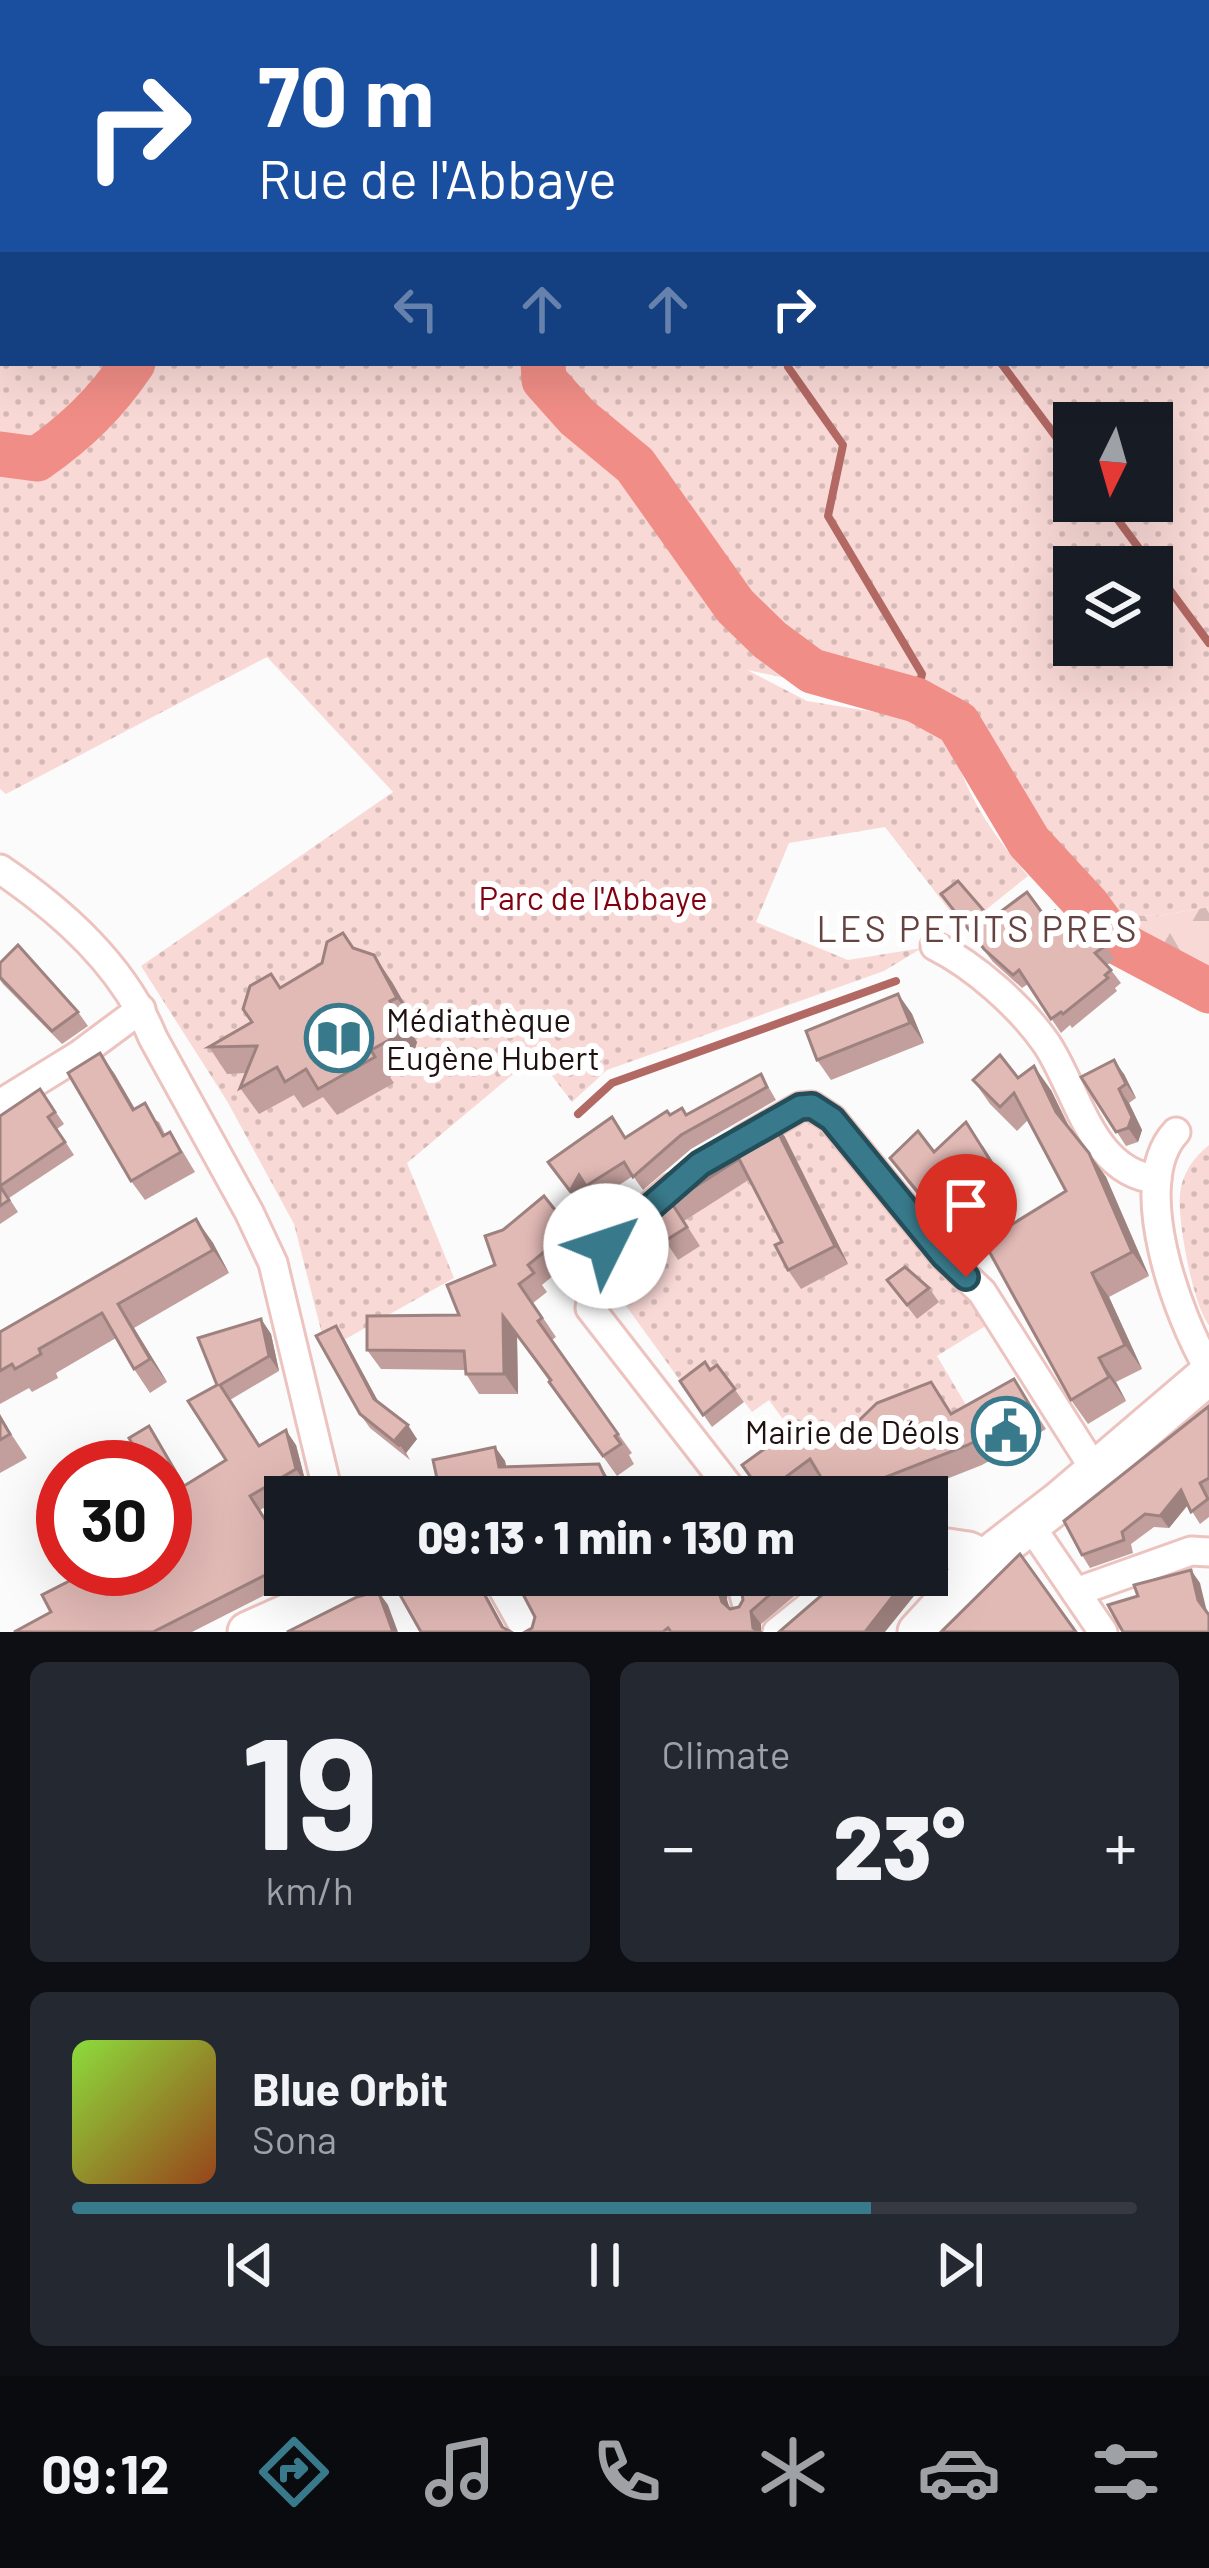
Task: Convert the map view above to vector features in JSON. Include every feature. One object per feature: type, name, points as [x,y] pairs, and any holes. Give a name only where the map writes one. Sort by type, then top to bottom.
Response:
[{"type":"main road","points":[[918,1632],[984,1560],[1209,1372]]},
{"type":"main road","points":[[948,1549],[984,1560]]},
{"type":"main road","points":[[248,1632],[320,1596]]},
{"type":"street","points":[[0,869],[78,928],[141,1009],[152,1038],[249,1211],[273,1263],[324,1476]]},
{"type":"street","points":[[935,946],[960,959],[1030,1022],[1107,1153],[1141,1178],[1157,1179]]},
{"type":"street","points":[[0,1104],[141,1009]]},
{"type":"street","points":[[721,1476],[590,1308],[594,1277],[606,1246],[709,1159],[800,1107],[812,1106],[832,1119],[944,1256],[982,1292],[1095,1470]]},
{"type":"street","points":[[1176,1132],[1165,1144],[1157,1179],[1164,1251],[1184,1322],[1209,1372]]},
{"type":"street","points":[[1030,1525],[1103,1632]]},
{"type":"street","points":[[1076,1592],[1191,1551],[1209,1552]]},
{"type":"street","points":[[507,1596],[527,1632]]},
{"type":"street","points":[[777,1632],[822,1596]]},
{"type":"lane","points":[[738,1596],[742,1612]]},
{"type":"green space","name":"Parc de l'Abbaye","points":[[0,366],[1209,366],[1209,907],[1157,916],[1076,914],[964,715],[747,670],[807,701],[905,717],[948,736],[980,811],[1028,876],[963,928],[885,827],[789,843],[756,922],[848,960],[922,948],[884,971],[607,1070],[572,1102],[536,1055],[407,1163],[454,1278],[326,1350],[294,1224],[227,1101],[141,966],[393,792],[267,657],[6,794],[0,789]]},
{"type":"green space","points":[[1209,907],[1209,970],[1076,914],[1157,916]]},
{"type":"green space","points":[[817,1121],[964,1290],[987,1325],[937,1356],[969,1410],[818,1457],[798,1440],[769,1400],[752,1412],[726,1378],[689,1393],[616,1292],[647,1267],[628,1240],[637,1228],[781,1129]]},
{"type":"green space","points":[[1209,1145],[1209,1325],[1192,1282],[1180,1206],[1186,1172]]},
{"type":"building","points":[[958,881],[991,919],[1027,892],[1046,918],[1055,911],[1070,930],[1080,922],[1105,946],[1095,953],[1111,970],[1105,975],[1108,978],[1051,1019],[1019,970],[1013,975],[984,949],[941,894]]},
{"type":"building","name":"Médiathèque Eugène Hubert","points":[[343,933],[353,948],[374,955],[397,998],[390,1001],[398,1016],[391,1039],[371,1050],[375,1057],[318,1089],[306,1069],[285,1082],[277,1067],[240,1088],[257,1046],[209,1047],[252,1022],[243,1009],[250,986],[271,974],[280,988],[322,963],[327,942]]},
{"type":"building","points":[[18,945],[78,1012],[52,1031],[0,977],[0,963]]},
{"type":"building","points":[[898,994],[910,1023],[817,1060],[806,1031]]},
{"type":"building","points":[[100,1053],[133,1110],[145,1103],[163,1136],[170,1132],[181,1152],[131,1181],[68,1073]]},
{"type":"building","points":[[1000,1055],[1018,1078],[1034,1066],[1056,1112],[1089,1153],[1132,1252],[1092,1273],[1125,1345],[1099,1358],[1109,1377],[1071,1400],[968,1213],[960,1219],[948,1204],[935,1213],[890,1158],[918,1131],[934,1152],[966,1122],[995,1168],[965,1190],[998,1233],[1066,1191],[1014,1093],[1000,1107],[973,1080]]},
{"type":"building","points":[[1114,1060],[1126,1084],[1119,1089],[1132,1117],[1128,1128],[1116,1132],[1081,1077]]},
{"type":"building","points":[[761,1074],[767,1087],[681,1135],[633,1177],[624,1162],[586,1186],[579,1175],[570,1191],[548,1162],[612,1117],[625,1138],[667,1111],[670,1115],[682,1108],[686,1115]]},
{"type":"building","points":[[40,1089],[55,1112],[48,1117],[65,1142],[0,1186],[0,1116]]},
{"type":"building","points":[[771,1118],[835,1246],[788,1270],[775,1245],[782,1242],[739,1159],[671,1202],[687,1227],[665,1241],[643,1207],[697,1160]]},
{"type":"building","points":[[544,1196],[571,1230],[528,1265],[534,1273],[519,1284],[542,1318],[538,1321],[618,1434],[621,1444],[603,1456],[503,1316],[504,1374],[466,1374],[464,1351],[367,1350],[367,1316],[459,1315],[447,1285],[495,1265],[485,1236],[503,1230]]},
{"type":"building","points":[[196,1219],[213,1250],[118,1304],[150,1359],[134,1369],[102,1313],[39,1349],[41,1354],[15,1369],[12,1364],[0,1371],[0,1332]]},
{"type":"building","points":[[905,1267],[929,1288],[907,1305],[887,1280]]},
{"type":"building","points":[[261,1319],[269,1356],[220,1385],[259,1446],[286,1430],[296,1469],[284,1476],[264,1476],[264,1488],[250,1496],[264,1518],[264,1576],[153,1632],[14,1632],[51,1612],[43,1596],[192,1596],[192,1481],[226,1460],[188,1401],[217,1385],[198,1338]]},
{"type":"building","points":[[336,1326],[374,1399],[408,1425],[396,1439],[400,1446],[360,1414],[316,1336]]},
{"type":"building","points":[[705,1362],[710,1370],[717,1365],[735,1389],[703,1415],[680,1381]]},
{"type":"building","points":[[1014,1379],[1032,1409],[968,1445],[889,1476],[820,1476],[810,1459],[787,1476],[750,1476],[742,1465],[796,1426],[804,1437],[817,1428],[827,1442],[845,1434],[877,1403],[931,1382],[951,1414]]},
{"type":"building","points":[[1209,1406],[1209,1478],[1200,1483],[1208,1499],[1191,1512],[1181,1490],[1160,1516],[1145,1514],[1122,1532],[1124,1540],[1082,1555],[1064,1521]]},
{"type":"building","points":[[0,1417],[10,1434],[0,1440]]},
{"type":"building","points":[[149,1426],[157,1440],[130,1440],[129,1438]]},
{"type":"building","points":[[495,1447],[499,1467],[599,1464],[605,1476],[436,1476],[433,1460]]},
{"type":"building","points":[[1020,1554],[1076,1632],[941,1632]]},
{"type":"building","points":[[1191,1570],[1198,1600],[1209,1615],[1209,1632],[1123,1632],[1108,1605],[1138,1596],[1134,1585]]},
{"type":"building","points":[[380,1596],[393,1632],[287,1632],[357,1597]]},
{"type":"building","points":[[401,1596],[485,1596],[502,1627],[511,1632],[421,1632]]},
{"type":"building","points":[[524,1596],[720,1596],[730,1609],[739,1607],[742,1596],[768,1596],[751,1611],[753,1628],[760,1632],[671,1632],[668,1628],[663,1632],[525,1632],[532,1628],[535,1617]]},
{"type":"building","points":[[821,1596],[893,1596],[865,1632],[779,1632]]},
{"type":"waterway","points":[[0,454],[37,459],[90,416],[131,366]]},
{"type":"waterway","points":[[543,366],[544,380],[577,417],[635,465],[735,606],[770,640],[812,671],[916,700],[958,723],[1029,842],[1113,940],[1209,991]]},
{"type":"waterway","points":[[1003,366],[1053,433]]},
{"type":"waterway","points":[[788,367],[843,445],[828,516],[922,674],[916,700]]},
{"type":"waterway","points":[[1120,522],[1209,643]]},
{"type":"waterway","points":[[578,1114],[612,1083],[896,981]]},
{"type":"place","name":"Médiathèque Eugène Hubert","points":[[339,1038]]},
{"type":"place","name":"Mairie de Déols","points":[[1006,1431]]},
{"type":"district","name":"LES PETITS PRES","points":[[978,927]]},
{"type":"route","points":[[606,1246],[700,1164],[800,1107],[812,1106],[832,1119],[966,1277]]}]
